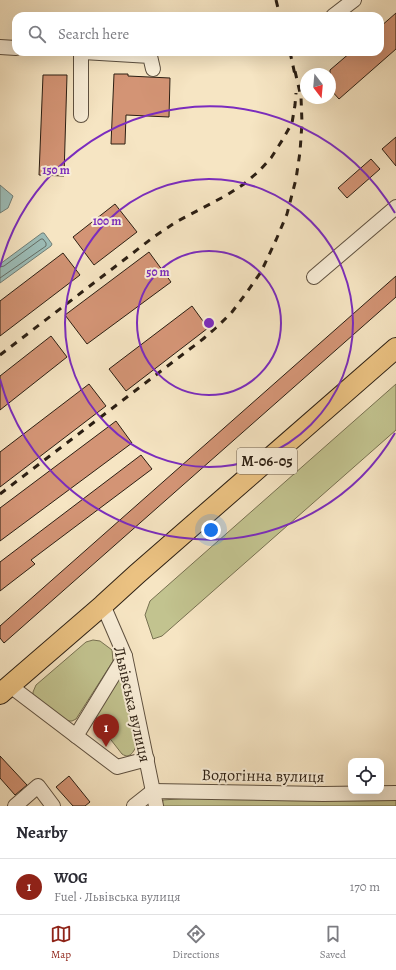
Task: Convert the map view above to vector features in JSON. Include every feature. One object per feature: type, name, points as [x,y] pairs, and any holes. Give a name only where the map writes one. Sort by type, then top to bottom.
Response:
[{"type":"highway","name":"М-06-05","points":[[5,690],[396,348]]},
{"type":"street","points":[[338,12],[354,0]]},
{"type":"street","points":[[0,47],[12,48]]},
{"type":"street","points":[[81,115],[82,56]]},
{"type":"street","points":[[150,56],[153,69]]},
{"type":"street","points":[[314,277],[396,207]]},
{"type":"street","name":"Львівська вулиця","points":[[103,605],[125,656],[156,806]]},
{"type":"street","points":[[76,736],[125,656]]},
{"type":"street","points":[[5,690],[76,736],[117,767],[147,759]]},
{"type":"street","points":[[15,806],[38,786],[54,806]]},
{"type":"street","points":[[134,806],[153,790]]},
{"type":"street","name":"Водогінна вулиця","points":[[153,790],[323,794],[396,793]]},
{"type":"green space","points":[[396,384],[396,430],[162,636],[153,639],[145,615],[150,601]]},
{"type":"green space","points":[[93,640],[100,641],[112,650],[113,661],[76,719],[68,721],[37,702],[33,696],[33,692],[36,685],[86,642]]},
{"type":"green space","points":[[119,679],[124,681],[138,743],[134,751],[128,756],[122,754],[97,722],[96,716]]},
{"type":"green space","points":[[396,787],[396,806],[162,806],[163,800],[247,794],[348,789],[348,794],[384,794],[384,788]]},
{"type":"water","points":[[0,185],[13,196],[8,208],[0,213]]},
{"type":"water","points":[[44,233],[52,244],[51,246],[0,283],[0,264]]},
{"type":"building","points":[[396,13],[396,49],[339,99],[336,96],[336,68],[332,68],[346,56],[384,56],[384,24]]},
{"type":"building","points":[[114,74],[170,78],[169,117],[126,115],[125,144],[111,144]]},
{"type":"building","points":[[43,75],[67,75],[64,176],[39,175]]},
{"type":"building","points":[[396,137],[396,166],[382,149]]},
{"type":"building","points":[[371,159],[380,169],[347,198],[338,188]]},
{"type":"building","points":[[115,204],[137,232],[94,265],[73,237]]},
{"type":"building","points":[[149,252],[171,282],[87,344],[65,315]]},
{"type":"building","points":[[63,253],[80,275],[0,336],[0,301]]},
{"type":"building","points":[[396,276],[396,297],[4,643],[0,638],[0,626]]},
{"type":"building","points":[[192,306],[208,328],[126,391],[109,369]]},
{"type":"building","points":[[51,336],[67,357],[0,410],[0,376]]},
{"type":"building","points":[[89,384],[106,406],[0,487],[0,452]]},
{"type":"building","points":[[116,421],[132,443],[0,541],[0,508]]},
{"type":"building","points":[[141,455],[152,469],[31,560],[35,564],[0,591],[0,562]]},
{"type":"building","points":[[0,756],[27,785],[15,795],[0,778]]},
{"type":"building","points":[[69,776],[90,802],[85,806],[73,806],[56,787]]},
{"type":"railway","points":[[276,0],[279,12]]},
{"type":"railway","points":[[291,56],[295,75]]},
{"type":"railway","points":[[0,494],[203,339],[232,312],[261,272],[287,214],[296,179],[302,123],[301,97],[295,71]]},
{"type":"railway","points":[[0,355],[155,236],[176,222],[227,195],[244,184],[259,171],[271,158],[292,123],[296,93]]},
{"type":"place","name":"WOG","points":[[106,747]]}]
